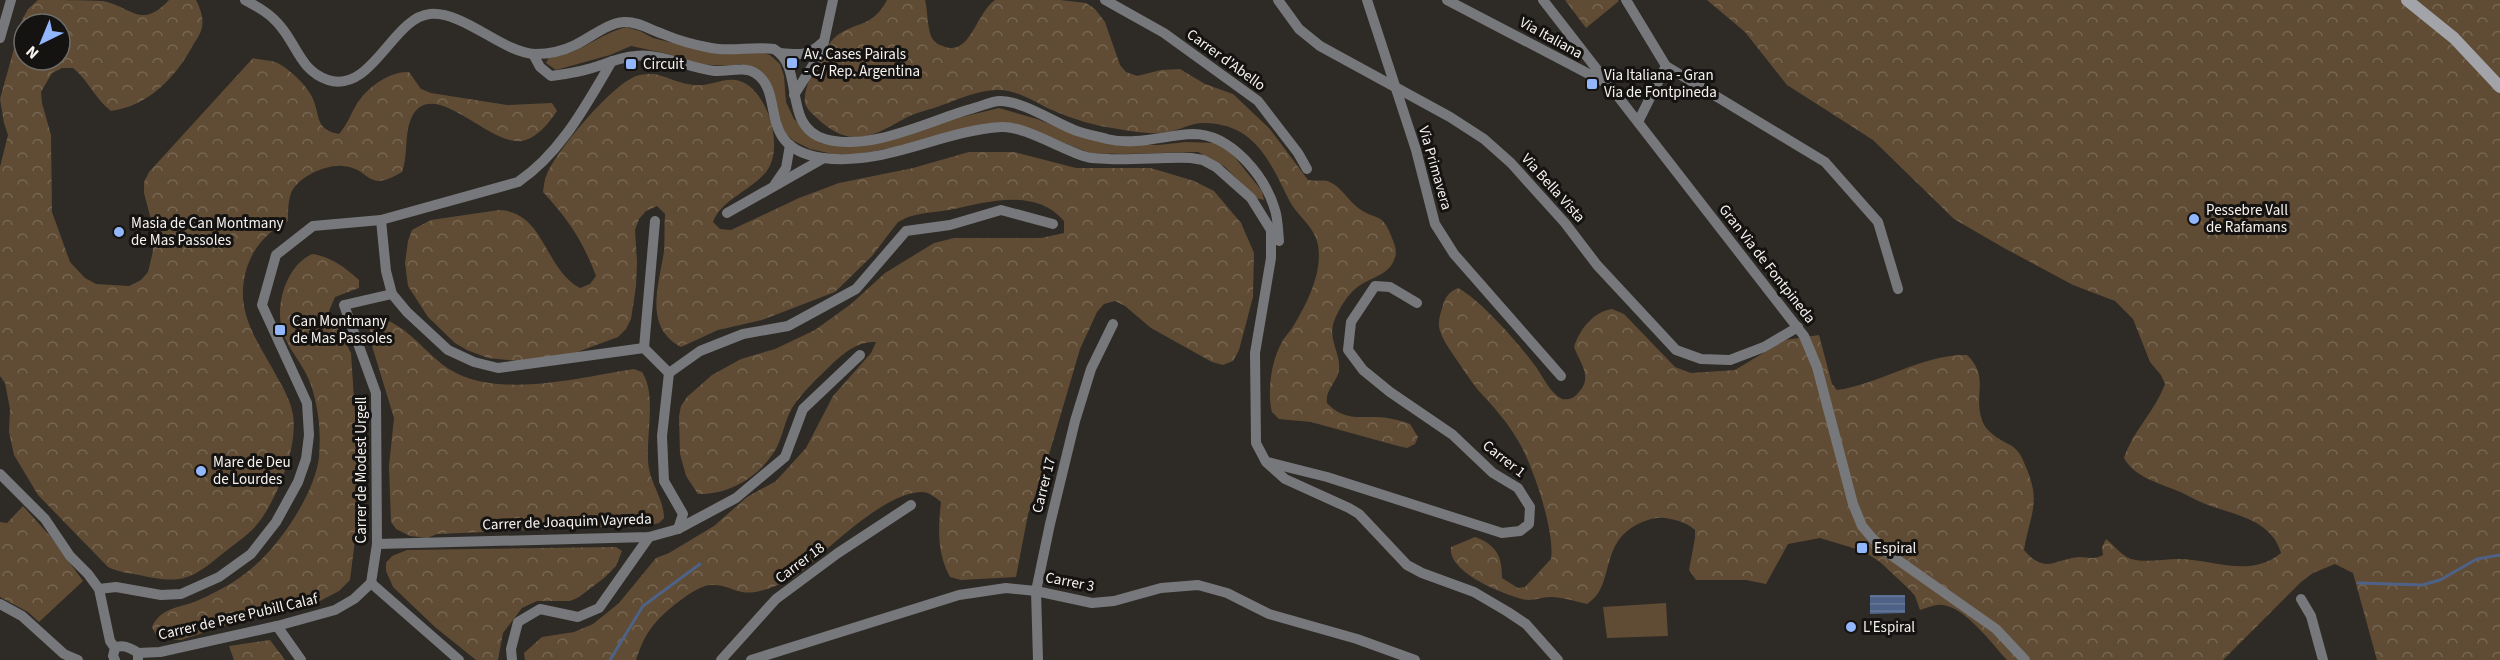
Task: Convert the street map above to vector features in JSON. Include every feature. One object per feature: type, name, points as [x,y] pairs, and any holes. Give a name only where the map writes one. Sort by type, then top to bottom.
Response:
[{"type":"main road","points":[[2407,0],[2454,38],[2500,87]]},
{"type":"street","points":[[0,38],[11,0]]},
{"type":"street","points":[[245,0],[274,18],[307,66],[327,80],[338,82],[367,70],[397,36],[417,19],[430,14],[447,17],[533,54],[557,52],[574,46],[592,35],[623,22],[639,24],[664,35],[712,49],[768,48],[780,53],[802,56],[810,54],[822,43]]},
{"type":"street","points":[[794,95],[822,51],[833,0]]},
{"type":"street","name":"Carrer d'Abello","points":[[1105,0],[1164,33],[1258,101],[1298,153],[1307,169]]},
{"type":"street","name":"Via Bella Vista","points":[[1278,0],[1299,29],[1320,46],[1484,139],[1511,163],[1565,223],[1597,265],[1676,350],[1701,359],[1730,360],[1764,347],[1798,327]]},
{"type":"street","name":"Via Primavera","points":[[1367,0],[1416,150],[1435,224],[1454,254],[1561,376]]},
{"type":"street","name":"Via Italiana","points":[[1447,0],[1609,85]]},
{"type":"street","name":"Gran Via de Fontpineda","points":[[1543,0],[1798,327],[1817,367],[1853,504],[1862,525],[1873,540],[1888,553],[1996,629],[2025,660]]},
{"type":"street","points":[[1626,0],[1666,66],[1825,162],[1878,222],[1898,288]]},
{"type":"street","points":[[780,53],[791,74],[799,117],[821,138],[839,142],[868,140],[896,134],[948,115],[1000,101],[1032,110],[1073,130],[1111,140],[1156,140],[1193,134],[1211,137],[1229,146],[1245,161],[1268,192],[1276,212],[1279,243],[1275,266],[1268,285]]},
{"type":"street","points":[[533,54],[540,67],[551,76],[594,68],[634,56],[657,56],[701,69],[724,72],[744,70],[756,74],[766,86],[779,133],[790,146],[824,158],[857,159],[883,156],[957,135],[1004,127],[1022,131],[1088,158],[1203,160],[1251,198],[1266,219],[1272,242],[1268,285],[1255,353],[1257,443],[1266,462],[1285,479],[1359,514],[1407,565],[1422,573],[1474,592],[1526,624],[1558,660]]},
{"type":"street","points":[[99,589],[116,587],[161,595],[181,594],[219,577],[251,554],[276,522],[298,482],[306,459],[309,435],[307,403],[262,305],[276,255],[313,226],[381,220],[518,182],[529,175],[574,126],[612,61]]},
{"type":"street","points":[[1638,122],[1666,66]]},
{"type":"street","points":[[773,187],[786,168],[790,146]]},
{"type":"street","points":[[727,213],[824,158]]},
{"type":"street","points":[[678,529],[683,514],[664,481],[662,436],[669,373],[700,351],[743,334],[788,326],[856,290],[906,231],[950,225],[1001,210],[1053,224]]},
{"type":"street","points":[[381,220],[386,271],[392,294],[407,312],[448,350],[474,362],[498,368],[566,361],[644,348]]},
{"type":"street","points":[[644,348],[656,221]]},
{"type":"street","name":"Carrer 1","points":[[1266,462],[1328,477],[1502,533],[1520,531],[1529,524],[1530,507],[1518,488],[1493,473],[1453,435],[1390,392],[1363,369],[1348,350],[1351,322],[1375,286],[1390,287],[1417,303]]},
{"type":"street","name":"Carrer de Modest Urgell","points":[[371,583],[377,544],[376,393],[344,305],[392,294]]},
{"type":"street","name":"Carrer 17","points":[[1038,660],[1036,591],[1075,421],[1090,369],[1113,324]]},
{"type":"street","points":[[644,348],[669,373]]},
{"type":"street","name":"Carrer de Joaquim Vayreda","points":[[377,544],[649,537],[678,529],[736,498],[785,457],[803,409],[860,355]]},
{"type":"street","points":[[0,474],[45,519],[70,556],[99,589],[115,657]]},
{"type":"street","name":"Carrer 18","points":[[721,660],[776,599],[838,553],[911,505]]},
{"type":"street","points":[[512,660],[511,650],[518,622],[540,609],[578,617],[599,608],[649,537]]},
{"type":"street","points":[[371,583],[459,660]]},
{"type":"street","name":"Carrer de Pere Pubill Calaf","points":[[115,657],[127,647],[138,656],[277,626],[335,610],[354,599],[371,583]]},
{"type":"street","name":"Carrer 3","points":[[751,660],[959,595],[1006,588],[1036,591],[1092,603],[1114,601],[1161,588],[1198,585],[1227,594],[1269,614],[1357,639],[1414,660]]},
{"type":"street","points":[[2301,599],[2311,616],[2323,660]]},
{"type":"street","points":[[0,604],[22,616],[64,654],[78,660]]},
{"type":"street","points":[[277,626],[301,660]]},
{"type":"green space","points":[[38,0],[103,1],[143,15],[151,14],[169,0],[196,0],[202,24],[185,58],[169,80],[137,103],[111,111],[72,68],[72,12],[26,12]]},
{"type":"green space","points":[[887,0],[925,0],[932,38],[940,45],[952,48],[960,46],[966,40],[988,6],[995,0],[1060,0],[1086,3],[1095,9],[1105,22],[1120,65],[1126,72],[1137,76],[1161,70],[1180,69],[1205,84],[1233,94],[1269,128],[1308,180],[1334,184],[1357,207],[1385,223],[1394,244],[1395,257],[1392,265],[1385,272],[1353,291],[1344,302],[1335,320],[1332,331],[1339,370],[1328,394],[1327,403],[1338,412],[1349,416],[1384,418],[1410,424],[1418,437],[1415,444],[1407,448],[1398,446],[1311,422],[1279,419],[1272,412],[1270,387],[1272,368],[1282,341],[1294,325],[1310,295],[1319,260],[1316,238],[1292,205],[1266,158],[1247,136],[1219,124],[1201,123],[1166,133],[1147,133],[1099,126],[1004,90],[972,94],[917,113],[878,132],[864,136],[846,136],[823,123],[805,103],[807,86],[816,66],[833,39],[871,19]]},
{"type":"green space","points":[[1565,0],[1618,0],[1619,1],[1586,28]]},
{"type":"green space","points":[[1707,0],[2500,0],[2500,660],[2377,660],[2353,573],[2335,564],[2313,573],[2301,582],[2223,660],[2007,660],[1961,613],[1943,605],[1920,610],[1910,590],[1880,562],[1863,551],[1820,538],[1788,544],[1766,584],[1746,580],[1696,580],[1689,570],[1695,530],[1684,523],[1665,518],[1645,521],[1626,532],[1617,542],[1612,553],[1602,587],[1587,604],[1555,597],[1522,599],[1490,587],[1466,573],[1452,556],[1451,547],[1475,537],[1493,547],[1501,563],[1502,578],[1518,588],[1525,587],[1551,559],[1551,547],[1547,517],[1520,444],[1501,416],[1472,382],[1447,346],[1440,331],[1439,319],[1444,302],[1450,293],[1458,288],[1478,302],[1500,324],[1536,367],[1550,389],[1562,399],[1575,396],[1585,381],[1584,370],[1574,347],[1580,334],[1593,318],[1612,309],[1624,314],[1675,367],[1691,373],[1735,370],[1785,340],[1819,335],[1832,384],[1837,390],[1870,382],[1934,359],[1967,355],[1978,371],[1980,411],[1984,425],[1994,436],[2017,450],[2030,478],[2034,499],[2024,550],[2031,558],[2044,564],[2050,564],[2071,558],[2100,557],[2103,555],[2102,547],[2106,539],[2128,558],[2143,561],[2178,559],[2244,566],[2269,561],[2281,553],[2276,541],[2260,525],[2146,478],[2133,469],[2124,458],[2165,384],[2150,362],[2133,319],[2115,301],[2073,285],[1954,219],[1873,140],[1787,85],[1745,32]]},
{"type":"green space","points":[[626,27],[653,38],[717,54],[759,51],[770,55],[780,64],[784,76],[786,102],[794,119],[820,143],[842,146],[999,108],[1070,132],[1118,144],[1219,143],[1233,155],[1262,191],[1264,200],[1256,198],[1225,167],[1198,152],[1090,153],[1013,123],[860,154],[833,154],[810,149],[783,132],[758,69],[740,64],[730,66],[695,64],[668,54],[631,46],[610,55],[556,70],[546,63],[549,57],[569,53]]},
{"type":"green space","points":[[12,56],[12,72],[54,72],[41,92],[51,135],[52,212],[70,262],[85,278],[96,284],[129,286],[141,280],[148,272],[153,251],[150,216],[144,193],[144,182],[149,172],[253,58],[278,63],[293,74],[311,95],[321,124],[325,129],[339,134],[366,93],[383,79],[403,72],[409,72],[421,89],[431,93],[507,105],[552,103],[557,111],[538,133],[522,141],[509,140],[495,134],[450,109],[436,104],[424,105],[414,113],[408,127],[402,172],[382,181],[370,178],[352,168],[336,166],[313,173],[295,187],[289,200],[288,221],[262,240],[256,249],[247,267],[243,289],[243,301],[249,324],[285,391],[292,410],[293,440],[286,468],[275,496],[254,528],[201,570],[184,578],[165,579],[123,572],[108,567],[38,495],[14,455],[9,432],[10,409],[5,383],[0,376],[0,167],[8,135],[0,99]]},
{"type":"green space","points":[[654,74],[694,85],[729,80],[740,81],[759,96],[766,108],[774,135],[771,162],[759,179],[729,201],[717,214],[713,222],[720,229],[731,230],[799,198],[839,183],[913,168],[969,152],[1014,152],[1076,168],[1150,168],[1194,181],[1214,191],[1241,223],[1254,253],[1253,297],[1239,350],[1233,361],[1223,365],[1212,362],[1151,328],[1125,306],[1115,301],[1104,304],[1097,312],[1080,349],[1043,475],[1028,514],[1016,577],[961,580],[950,577],[943,559],[940,541],[941,502],[921,492],[889,502],[872,513],[795,577],[783,583],[748,593],[715,585],[697,590],[679,601],[657,621],[644,639],[636,660],[525,660],[524,653],[542,637],[574,632],[593,624],[619,603],[656,558],[669,553],[714,526],[747,497],[776,481],[806,448],[833,396],[871,353],[876,342],[863,343],[847,352],[806,390],[790,413],[777,447],[753,475],[744,482],[722,491],[698,494],[686,476],[680,454],[679,416],[681,406],[687,397],[712,375],[741,359],[775,349],[815,330],[851,304],[885,273],[934,243],[954,238],[1041,238],[1064,233],[1064,221],[1052,210],[1025,200],[994,201],[908,217],[898,222],[872,256],[835,292],[762,320],[718,330],[681,347],[669,338],[658,317],[656,304],[664,251],[665,214],[657,206],[646,211],[639,219],[635,230],[636,286],[631,319],[626,329],[618,337],[545,364],[488,358],[455,343],[428,317],[408,286],[405,263],[412,230],[431,220],[499,210],[514,213],[526,220],[535,231],[568,279],[580,288],[590,284],[596,276],[591,263],[574,231],[543,192],[545,178],[561,150],[610,94],[634,77]]},
{"type":"green space","points":[[312,254],[337,263],[359,280],[359,288],[335,297],[329,311],[351,353],[360,500],[350,580],[339,591],[318,602],[292,604],[181,640],[164,639],[156,635],[152,627],[156,620],[173,608],[194,602],[221,589],[252,568],[274,546],[294,517],[311,486],[319,457],[318,412],[308,378],[283,333],[280,311],[281,299],[289,277],[303,260]]},
{"type":"green space","points":[[383,319],[401,328],[449,369],[469,378],[491,383],[540,384],[634,369],[642,372],[647,382],[650,406],[649,469],[662,505],[664,518],[659,523],[651,525],[437,534],[427,538],[410,536],[396,529],[391,522],[389,466],[394,418],[369,336],[373,324]]},
{"type":"green space","points":[[23,506],[51,537],[83,581],[39,622],[28,612],[0,597],[0,522],[7,523]]},
{"type":"green space","points":[[616,547],[622,551],[616,566],[579,597],[570,601],[537,601],[522,608],[503,633],[498,660],[476,660],[435,627],[393,587],[386,571],[386,563],[392,556],[407,550]]},
{"type":"green space","points":[[1666,603],[1668,636],[1607,638],[1603,607]]},
{"type":"green space","points":[[270,640],[285,660],[234,660],[229,646]]},
{"type":"water","points":[[1870,595],[1905,595],[1905,613],[1870,614]]},
{"type":"waterway","points":[[2358,583],[2422,585],[2440,580],[2477,559],[2500,555]]},
{"type":"waterway","points":[[610,660],[643,606],[700,564]]},
{"type":"place","name":"Av. Cases Pairals - C/ Rep. Argentina","points":[[792,63]]},
{"type":"place","name":"Circuit","points":[[631,64]]},
{"type":"place","name":"Via Italiana - Gran Via de Fontpineda","points":[[1592,84]]},
{"type":"place","name":"Pessebre Vall de Rafamans","points":[[2194,219]]},
{"type":"place","name":"Masia de Can Montmany de Mas Passoles","points":[[119,232]]},
{"type":"place","name":"Can Montmany de Mas Passoles","points":[[280,330]]},
{"type":"place","name":"Mare de Deu de Lourdes","points":[[201,471]]},
{"type":"place","name":"Espiral","points":[[1862,548]]},
{"type":"place","name":"L'Espiral","points":[[1851,627]]}]
